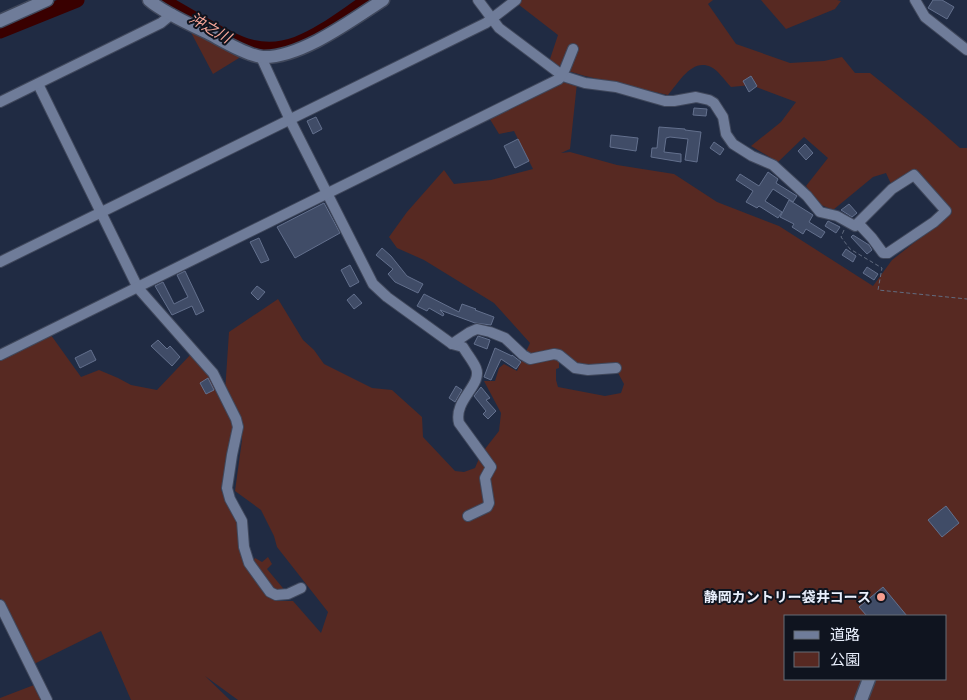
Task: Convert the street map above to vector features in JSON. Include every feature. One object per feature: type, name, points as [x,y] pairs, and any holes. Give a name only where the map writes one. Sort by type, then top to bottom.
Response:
[{"type":"street","points":[[0,21],[47,0]]},
{"type":"street","points":[[149,0],[240,49],[261,57],[274,56],[313,43],[383,0]]},
{"type":"street","points":[[478,0],[499,28],[562,75],[585,83],[628,90],[665,102],[696,97],[714,103],[723,117],[726,134],[733,144],[752,156],[773,165],[807,196],[820,212],[837,216],[855,226],[858,223],[892,189],[914,175],[946,211],[934,222],[888,254],[883,254],[858,223]]},
{"type":"street","points":[[0,262],[492,20],[516,0]]},
{"type":"street","points":[[915,0],[924,17],[967,50]]},
{"type":"street","points":[[0,102],[161,23],[172,14]]},
{"type":"street","points":[[0,355],[558,79],[562,75],[573,49]]},
{"type":"street","points":[[261,57],[290,120],[373,284],[387,297],[452,344],[462,347],[477,369],[477,377],[458,408],[457,416],[458,423],[491,467],[485,478],[489,503],[487,507],[468,516]]},
{"type":"street","points":[[38,84],[138,288],[213,373],[236,419],[238,427],[227,488],[230,499],[242,522],[244,547],[249,563],[270,592],[276,595],[288,594],[301,588]]},
{"type":"street","points":[[452,344],[477,329],[505,338],[530,359],[554,354],[559,355],[574,368],[588,370],[616,368]]},
{"type":"street","points":[[0,605],[47,700]]},
{"type":"street","points":[[861,700],[869,680]]},
{"type":"path","points":[[846,222],[841,237],[850,249],[882,268],[878,290],[967,299]]},
{"type":"green space","points":[[713,0],[708,4],[736,44],[790,63],[824,61],[842,57],[855,73],[870,73],[960,148],[967,148],[967,700],[238,700],[205,676],[230,700],[131,700],[101,631],[34,664],[0,598],[0,356],[48,331],[81,377],[99,370],[131,385],[157,390],[193,352],[211,377],[232,421],[232,441],[221,490],[239,518],[252,562],[255,558],[262,562],[268,557],[272,564],[267,569],[287,593],[269,596],[278,601],[293,601],[321,633],[328,612],[277,547],[274,536],[261,510],[235,491],[242,426],[225,392],[229,332],[278,299],[303,340],[314,350],[324,364],[372,388],[392,390],[422,417],[423,437],[455,471],[464,472],[475,468],[481,454],[499,431],[501,413],[484,381],[495,381],[499,368],[504,364],[517,371],[530,343],[494,303],[424,260],[397,248],[389,237],[407,212],[444,170],[454,184],[491,180],[533,169],[514,131],[499,134],[488,116],[559,83],[568,81],[577,83],[570,149],[561,153],[570,152],[617,165],[674,174],[717,202],[779,226],[873,286],[892,260],[952,213],[913,170],[892,186],[886,173],[873,177],[833,210],[819,204],[806,186],[828,158],[804,137],[778,162],[751,146],[781,122],[796,102],[751,85],[731,87],[716,71],[704,65],[692,68],[686,73],[668,95],[585,76],[548,65],[558,35],[514,1]],"holes":[[[559,356],[583,369],[617,371],[624,384],[621,393],[605,396],[558,387],[556,369],[559,368]]]},
{"type":"green space","points":[[761,0],[841,1],[835,9],[786,29]]},
{"type":"green space","points":[[185,21],[237,53],[239,58],[213,74]]},
{"type":"green space","points":[[34,685],[44,700],[0,700],[0,698]]},
{"type":"building","points":[[933,0],[942,0],[954,7],[947,19],[928,8]]},
{"type":"building","points":[[751,76],[757,86],[749,92],[743,81]]},
{"type":"building","points":[[694,108],[707,109],[706,116],[693,115]]},
{"type":"building","points":[[316,117],[322,129],[313,134],[307,121]]},
{"type":"building","points":[[659,127],[701,132],[697,162],[685,160],[688,139],[670,137],[666,138],[664,152],[681,154],[681,162],[651,157],[652,148],[657,148]]},
{"type":"building","points":[[611,135],[638,138],[636,151],[610,147]]},
{"type":"building","points":[[518,139],[529,161],[515,168],[504,146]]},
{"type":"building","points":[[714,142],[724,149],[720,155],[710,148]]},
{"type":"building","points":[[805,144],[813,153],[806,160],[798,151]]},
{"type":"building","points":[[768,172],[778,179],[776,183],[797,196],[793,202],[773,189],[765,201],[782,212],[778,218],[759,206],[757,208],[746,202],[753,191],[736,180],[740,174],[759,186]]},
{"type":"building","points":[[789,200],[813,215],[809,222],[825,232],[821,238],[806,229],[803,234],[792,227],[794,224],[780,217]]},
{"type":"building","points":[[324,203],[340,233],[295,258],[277,227]]},
{"type":"building","points":[[849,204],[857,213],[852,217],[841,210]]},
{"type":"building","points":[[828,221],[840,227],[836,233],[825,226]]},
{"type":"building","points":[[853,235],[869,245],[872,250],[867,254],[851,237]]},
{"type":"building","points":[[259,238],[269,260],[261,263],[250,242]]},
{"type":"building","points":[[382,248],[407,276],[423,284],[418,293],[395,282],[388,274],[393,269],[376,255]]},
{"type":"building","points":[[846,249],[856,256],[853,262],[842,255]]},
{"type":"building","points":[[350,265],[359,282],[350,287],[341,270]]},
{"type":"building","points":[[867,267],[878,274],[874,280],[863,273]]},
{"type":"building","points":[[185,271],[204,311],[196,315],[192,306],[172,315],[155,286],[163,282],[174,304],[188,297],[177,275]]},
{"type":"building","points":[[257,286],[265,292],[258,300],[251,293]]},
{"type":"building","points":[[354,294],[362,303],[354,309],[347,300]]},
{"type":"building","points":[[424,294],[459,312],[462,304],[494,317],[491,325],[475,323],[440,310],[444,314],[443,316],[429,308],[427,311],[417,306]]},
{"type":"building","points":[[478,336],[490,340],[487,349],[474,344]]},
{"type":"building","points":[[158,340],[167,349],[170,346],[180,357],[172,366],[151,346]]},
{"type":"building","points":[[495,348],[512,355],[521,362],[516,369],[501,359],[491,380],[484,377]]},
{"type":"building","points":[[91,350],[96,360],[80,368],[75,358]]},
{"type":"building","points":[[208,378],[214,390],[206,394],[200,383]]},
{"type":"building","points":[[456,386],[462,390],[455,402],[449,398]]},
{"type":"building","points":[[481,387],[490,398],[486,400],[496,411],[488,419],[483,414],[486,411],[474,396]]},
{"type":"building","points":[[946,506],[959,523],[942,537],[928,520]]},
{"type":"building","name":"静岡カントリー袋井コース","points":[[883,587],[906,615],[866,615],[859,607]]},
{"type":"waterway","name":"沖之川","points":[[0,31],[77,0]]},
{"type":"waterway","name":"沖之川","points":[[161,0],[229,39],[261,49],[284,48],[307,40],[369,0]]},
{"type":"place","name":"静岡カントリー袋井コース","points":[[881,597]]}]
